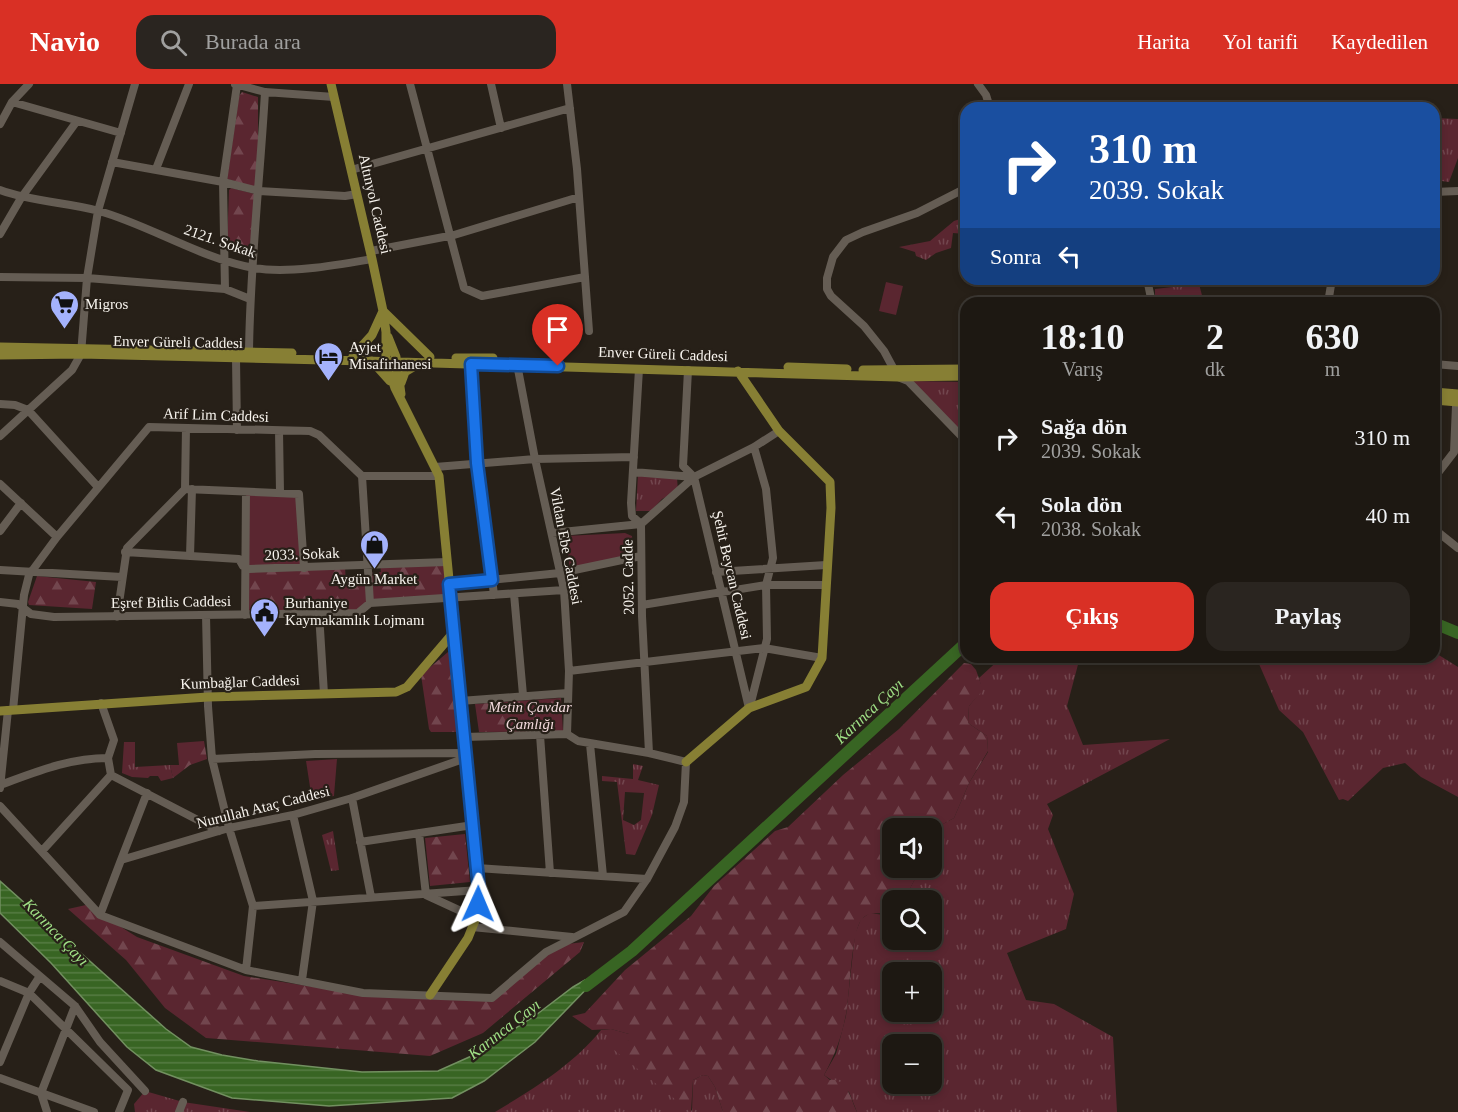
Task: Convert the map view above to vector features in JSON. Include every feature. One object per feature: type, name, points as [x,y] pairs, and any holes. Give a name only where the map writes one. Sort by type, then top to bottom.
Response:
[{"type":"main road","name":"Altınyol Caddesi","points":[[331,84],[371,255],[386,332]]},
{"type":"main road","points":[[353,356],[372,335],[383,311],[430,357]]},
{"type":"main road","points":[[386,332],[385,359],[402,403],[436,472],[451,598],[479,890],[474,922],[468,938],[430,995]]},
{"type":"main road","points":[[386,332],[396,359],[397,388]]},
{"type":"main road","name":"Enver Güreli Caddesi","points":[[0,347],[236,358],[372,361],[385,359]]},
{"type":"main road","name":"Enver Güreli Caddesi","points":[[0,355],[81,351],[249,351],[385,359],[430,357],[960,376]]},
{"type":"main road","name":"Enver Güreli Caddesi","points":[[396,359],[420,363],[896,374],[960,369]]},
{"type":"main road","points":[[372,361],[397,388]]},
{"type":"main road","points":[[397,388],[404,374],[420,363]]},
{"type":"main road","points":[[686,762],[749,708],[806,687],[822,658],[831,508],[830,482],[779,431],[738,371]]},
{"type":"main road","points":[[1440,392],[1458,394]]},
{"type":"main road","points":[[1440,401],[1457,404]]},
{"type":"main road","name":"Kumbağlar Caddesi","points":[[7,710],[208,697],[396,692],[402,690],[454,632]]},
{"type":"street","points":[[0,124],[12,102],[29,84]]},
{"type":"street","points":[[156,170],[189,84]]},
{"type":"street","points":[[225,289],[223,182],[236,84],[265,92],[334,98]]},
{"type":"street","points":[[410,84],[464,288],[482,296],[585,277]]},
{"type":"street","points":[[491,84],[501,128]]},
{"type":"street","points":[[567,84],[579,197],[589,332]]},
{"type":"street","points":[[978,84],[988,102]]},
{"type":"street","points":[[0,436],[72,370],[81,351],[87,278],[98,211],[121,133],[132,85]]},
{"type":"street","points":[[249,351],[250,299],[265,92]]},
{"type":"street","points":[[12,102],[121,133]]},
{"type":"street","points":[[351,170],[570,108]]},
{"type":"street","points":[[0,234],[21,198],[76,121]]},
{"type":"street","points":[[112,162],[223,182],[259,191],[345,196],[357,194]]},
{"type":"street","name":"2121. Sokak","points":[[0,190],[21,198],[98,211],[225,259],[253,268],[282,271],[371,255],[450,235],[579,197]]},
{"type":"street","points":[[960,191],[917,213],[846,240],[833,257],[826,278],[827,289],[831,296],[878,341],[896,374],[908,381],[960,435]]},
{"type":"street","points":[[1440,192],[1458,191]]},
{"type":"street","points":[[0,277],[87,278],[225,289],[250,299]]},
{"type":"street","points":[[236,358],[237,430]]},
{"type":"street","points":[[471,364],[477,463],[494,595]]},
{"type":"street","name":"Vildan Ebe Caddesi","points":[[517,364],[564,591],[568,671],[567,734]]},
{"type":"street","points":[[1440,364],[1458,366]]},
{"type":"street","name":"2052. Cadde","points":[[639,369],[631,503],[632,516],[641,524],[642,605],[649,753]]},
{"type":"street","name":"Şehit Beycan Caddesi","points":[[688,370],[683,466],[694,477],[749,708]]},
{"type":"street","points":[[0,404],[15,405],[28,410],[98,487]]},
{"type":"street","points":[[1440,471],[1456,452],[1457,404]]},
{"type":"street","name":"Arif Lim Caddesi","points":[[0,789],[7,710],[24,595],[31,571],[146,428],[151,426],[314,431],[362,476]]},
{"type":"street","points":[[186,428],[190,556]]},
{"type":"street","points":[[279,431],[280,492]]},
{"type":"street","points":[[552,533],[641,524],[694,477],[754,447],[779,431]]},
{"type":"street","points":[[749,708],[767,639],[766,585],[773,558],[766,489],[754,447]]},
{"type":"street","points":[[370,603],[362,476],[436,472],[477,463],[634,457]]},
{"type":"street","points":[[633,472],[694,477]]},
{"type":"street","points":[[0,484],[57,537]]},
{"type":"street","points":[[117,617],[127,548],[188,489],[297,493],[301,496],[304,568]]},
{"type":"street","points":[[245,615],[246,492]]},
{"type":"street","points":[[0,531],[21,503]]},
{"type":"street","points":[[1440,534],[1458,548]]},
{"type":"street","name":"2033. Sokak","points":[[125,552],[239,560],[246,568],[447,562]]},
{"type":"street","points":[[449,584],[560,573],[641,556]]},
{"type":"street","points":[[716,572],[826,565]]},
{"type":"street","points":[[0,570],[122,578]]},
{"type":"street","points":[[642,605],[766,585],[825,585]]},
{"type":"street","name":"Eşref Bitlis Caddesi","points":[[0,602],[18,604],[31,614],[54,617],[358,613],[370,603],[564,591]]},
{"type":"street","points":[[514,594],[524,696]]},
{"type":"street","points":[[319,613],[324,694]]},
{"type":"street","points":[[206,615],[212,759],[229,828],[253,906],[246,970]]},
{"type":"street","points":[[568,671],[764,648],[822,658]]},
{"type":"street","points":[[460,701],[568,693]]},
{"type":"street","points":[[101,703],[114,740],[108,758],[111,775]]},
{"type":"street","points":[[0,806],[100,915],[246,970],[363,993],[492,998],[546,952],[624,912],[647,879],[675,827],[684,802],[686,762],[649,753],[590,744],[578,741],[567,734],[464,737]]},
{"type":"street","points":[[540,735],[550,873]]},
{"type":"street","points":[[590,744],[603,876]]},
{"type":"street","points":[[212,759],[315,754],[466,755]]},
{"type":"street","name":"Nurullah Ataç Caddesi","points":[[121,860],[229,828],[292,815],[352,798],[466,755]]},
{"type":"street","points":[[0,785],[60,763],[108,758]]},
{"type":"street","points":[[111,775],[219,831]]},
{"type":"street","points":[[42,851],[111,775]]},
{"type":"street","points":[[100,915],[147,794]]},
{"type":"street","points":[[352,798],[370,897]]},
{"type":"street","points":[[292,815],[313,901],[302,980]]},
{"type":"street","points":[[360,842],[473,825]]},
{"type":"street","points":[[419,833],[426,895]]},
{"type":"street","points":[[477,868],[647,879]]},
{"type":"street","points":[[253,906],[479,890]]},
{"type":"street","points":[[426,895],[474,922],[573,938]]},
{"type":"street","points":[[0,942],[75,1006],[100,1042],[145,1091]]},
{"type":"street","points":[[0,1062],[29,993],[40,976]]},
{"type":"street","points":[[0,981],[29,993],[128,1090],[118,1112]]},
{"type":"street","points":[[41,1093],[75,1006]]},
{"type":"street","points":[[0,1078],[93,1112]]},
{"type":"street","points":[[41,1093],[45,1099],[47,1112]]},
{"type":"street","points":[[179,1112],[183,1102]]},
{"type":"green space","points":[[242,92],[258,97],[258,184],[255,187],[227,179],[239,96]]},
{"type":"green space","points":[[1440,118],[1458,119],[1458,158],[1449,182],[1440,181]]},
{"type":"green space","points":[[231,188],[255,194],[250,252],[229,249],[227,246],[229,190]]},
{"type":"green space","points":[[960,219],[960,234],[953,233],[951,248],[936,253],[926,260],[916,256],[915,252],[899,247],[930,241],[954,221]]},
{"type":"green space","points":[[886,282],[903,286],[896,315],[879,311]]},
{"type":"green space","points":[[1199,285],[1202,297],[1155,297],[1155,289]]},
{"type":"green space","points":[[912,381],[960,382],[960,434]]},
{"type":"green space","points":[[638,474],[677,478],[678,491],[662,499],[651,511],[636,511]]},
{"type":"green space","points":[[246,492],[297,493],[304,568],[249,569]]},
{"type":"green space","points":[[625,533],[632,536],[634,554],[570,569],[565,536]]},
{"type":"green space","points":[[447,562],[451,598],[371,603],[358,613],[245,615],[246,568],[345,566],[346,585],[368,573],[381,572],[380,564]]},
{"type":"green space","points":[[37,576],[96,582],[92,609],[29,605]]},
{"type":"green space","points":[[448,652],[451,653],[458,732],[431,732],[421,675]]},
{"type":"green space","points":[[1440,656],[1458,667],[1458,797],[1421,777],[1405,763],[1383,768],[1348,801],[1339,800],[1303,732],[1279,710],[1259,663],[1440,663]]},
{"type":"green space","points":[[964,663],[971,664],[976,670],[983,690],[969,706],[968,723],[987,736],[988,751],[969,783],[954,818],[942,825],[942,818],[882,818],[882,878],[916,878],[909,890],[882,890],[882,913],[865,916],[855,936],[844,1022],[838,1045],[824,1075],[830,1080],[841,1082],[857,1112],[723,1112],[715,1087],[708,1076],[703,1075],[693,1080],[691,1112],[613,1049],[616,1043],[629,1040],[629,1034],[611,1029],[592,1030],[572,1016],[585,1013],[625,970],[691,916],[714,886],[775,831],[788,827],[843,775],[899,729]]},
{"type":"green space","points":[[995,663],[1078,663],[1067,706],[1083,745],[1170,739],[1047,804],[1053,815],[1048,829],[1074,894],[1066,929],[1007,953],[1026,1000],[1054,1004],[1113,1037],[1117,1112],[857,1112],[849,1092],[824,1075],[836,1054],[846,1016],[855,934],[861,919],[870,913],[882,915],[882,950],[942,950],[942,890],[909,890],[916,878],[942,878],[942,825],[954,818],[969,783],[988,752],[987,736],[968,723],[969,706],[982,690],[979,678]]},
{"type":"green space","name":"Metin Çavdar Çamlığı","points":[[561,698],[563,731],[479,732],[475,704]]},
{"type":"green space","points":[[204,741],[207,759],[190,765],[173,778],[170,765],[179,765],[177,743]]},
{"type":"green space","points":[[124,742],[135,742],[135,767],[170,765],[173,778],[161,781],[158,776],[132,777],[122,773]]},
{"type":"green space","points":[[337,759],[334,796],[312,800],[306,761]]},
{"type":"green space","points":[[633,764],[643,766],[638,780],[659,785],[652,815],[635,855],[626,854],[617,782],[602,781],[602,776],[633,779]],"holes":[[[625,792],[644,793],[641,820],[634,825],[623,820]]]},
{"type":"green space","points":[[333,831],[339,870],[331,871],[322,835]]},
{"type":"green space","points":[[465,834],[470,882],[430,886],[425,838]]},
{"type":"green space","points":[[86,905],[137,937],[244,976],[333,990],[494,998],[551,946],[584,942],[580,952],[483,1033],[430,1056],[206,1038],[165,1008],[126,960],[68,909]]},
{"type":"green space","points":[[611,1029],[629,1034],[629,1040],[626,1042],[692,1111],[693,1080],[703,1075],[708,1076],[715,1087],[723,1112],[495,1112],[565,1065],[601,1030]]},
{"type":"green space","points":[[145,1091],[183,1102],[250,1112],[135,1112],[134,1104]]},
{"type":"water","points":[[0,881],[166,1029],[191,1047],[258,1061],[362,1072],[438,1071],[476,1054],[536,1015],[573,987],[599,976],[535,1042],[484,1081],[452,1098],[329,1106],[232,1098],[156,1070],[127,1047],[51,963],[0,913]]},
{"type":"waterway","name":"Karınca Çayı","points":[[1440,626],[1458,633]]},
{"type":"waterway","name":"Karınca Çayı","points":[[586,986],[632,951],[960,649]]},
{"type":"place","name":"Migros","points":[[64,330]]},
{"type":"place","name":"Ayjet Misafirhanesi","points":[[328,382]]},
{"type":"place","name":"Aygün Market","points":[[374,570]]},
{"type":"place","name":"Burhaniye Kaymakamlık Lojmanı","points":[[264,638]]},
{"type":"route","points":[[478,904],[479,890],[449,584],[492,580],[477,463],[471,364],[558,366]]}]
